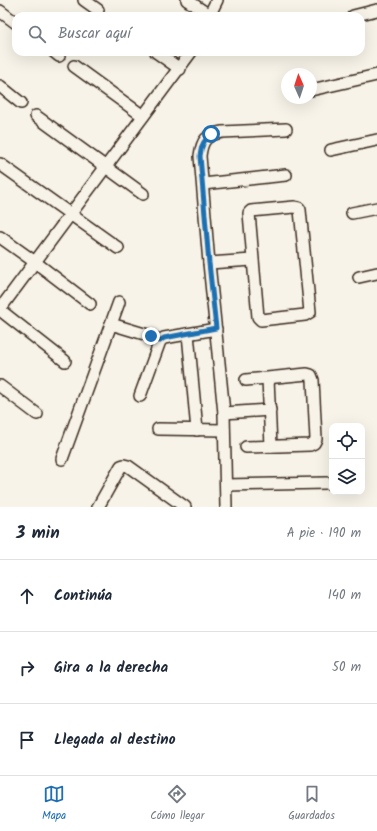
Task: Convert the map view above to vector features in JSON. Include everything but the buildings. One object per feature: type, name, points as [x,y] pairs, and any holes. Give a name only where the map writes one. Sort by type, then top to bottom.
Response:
[{"type":"street","points":[[84,0],[98,10]]},
{"type":"street","points":[[187,0],[205,12]]},
{"type":"street","points":[[211,12],[217,0]]},
{"type":"street","points":[[365,13],[377,10]]},
{"type":"street","points":[[0,11],[12,20]]},
{"type":"street","points":[[162,56],[180,69]]},
{"type":"street","points":[[64,361],[0,309],[188,56]]},
{"type":"street","points":[[74,66],[143,116]]},
{"type":"street","points":[[317,89],[377,75]]},
{"type":"street","points":[[0,86],[21,103]]},
{"type":"street","points":[[36,116],[142,194]]},
{"type":"street","points":[[226,507],[224,413],[209,263],[200,156],[201,148],[206,138],[211,134],[222,132],[286,129]]},
{"type":"street","points":[[331,150],[377,140]]},
{"type":"street","points":[[0,164],[118,248]]},
{"type":"street","points":[[203,184],[286,175]]},
{"type":"street","points":[[294,207],[299,208],[310,312],[305,315],[261,320],[258,318],[252,260],[249,213],[251,211],[294,207]]},
{"type":"street","points":[[352,212],[377,208]]},
{"type":"street","points":[[0,237],[90,304]]},
{"type":"street","points":[[209,263],[252,260]]},
{"type":"street","points":[[359,277],[377,273]]},
{"type":"street","points":[[62,459],[119,302]]},
{"type":"street","points":[[112,324],[151,336],[160,341]]},
{"type":"street","points":[[140,396],[160,341],[164,338],[216,328]]},
{"type":"street","points":[[188,334],[197,430]]},
{"type":"street","points":[[246,380],[307,374],[311,375],[313,380],[316,439],[314,443],[246,447]]},
{"type":"street","points":[[268,379],[271,446]]},
{"type":"street","points":[[0,386],[37,414]]},
{"type":"street","points":[[224,413],[270,410]]},
{"type":"street","points":[[158,429],[224,430]]},
{"type":"street","points":[[101,506],[121,466],[124,464],[185,507]]},
{"type":"street","points":[[226,485],[327,483]]},
{"type":"route","points":[[151,336],[160,341],[164,338],[216,328],[200,156],[201,148],[206,138],[211,134]]}]
